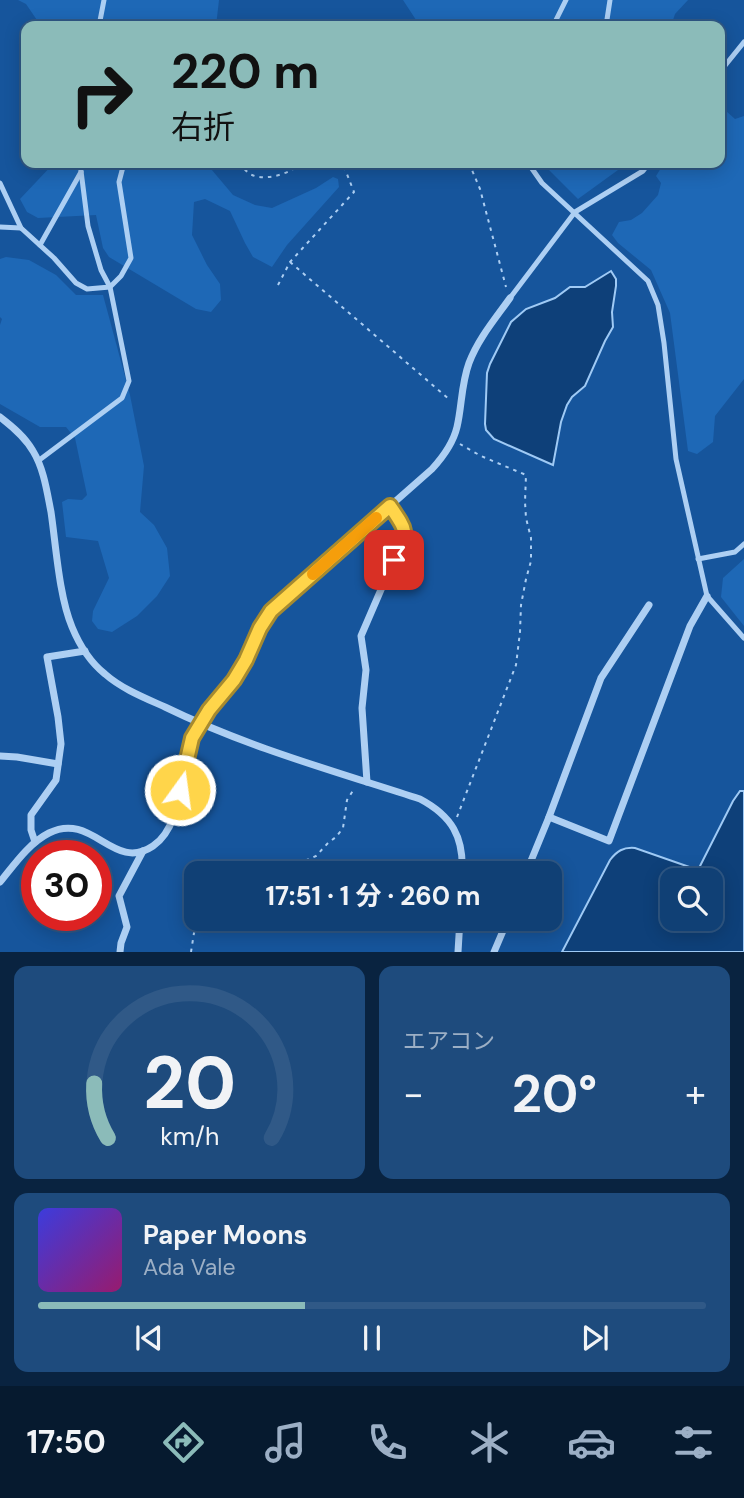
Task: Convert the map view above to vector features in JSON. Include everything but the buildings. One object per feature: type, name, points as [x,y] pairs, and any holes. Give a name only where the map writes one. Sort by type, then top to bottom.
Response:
[{"type":"street","points":[[112,847],[126,852],[143,851],[160,841],[173,817],[192,738],[209,710],[234,680],[271,611],[442,458],[458,425],[462,385],[475,349],[510,298]]},
{"type":"street","points":[[0,417],[23,436],[38,461],[48,493],[67,614],[85,651],[102,673],[120,685],[200,725],[245,743],[420,799],[440,812],[453,827],[460,846],[461,861]]},
{"type":"street","points":[[364,781],[362,708],[366,670],[361,636],[405,534],[404,527],[390,506]]},
{"type":"street","points":[[549,817],[609,841],[690,626],[708,596]]},
{"type":"street","points":[[531,861],[601,678],[649,605]]},
{"type":"street","points":[[34,840],[31,815],[56,780],[61,744],[47,657],[85,651]]},
{"type":"street","points":[[0,756],[58,764]]},
{"type":"street","points":[[38,840],[49,832],[74,828],[85,830],[101,840]]},
{"type":"street","points":[[120,952],[127,927],[120,895],[143,851]]},
{"type":"street","points":[[0,882],[21,858]]},
{"type":"street","points":[[458,952],[459,931]]},
{"type":"street","points":[[494,952],[503,931]]},
{"type":"lane","points":[[100,21],[104,0]]},
{"type":"lane","points":[[556,21],[566,0]]},
{"type":"lane","points":[[607,21],[610,0]]},
{"type":"lane","points":[[725,66],[744,42]]},
{"type":"lane","points":[[38,461],[122,398],[129,381],[110,287],[101,270],[88,226],[80,168]]},
{"type":"lane","points":[[0,183],[21,228],[76,283],[87,289],[110,287],[121,276],[131,258],[119,182],[123,168]]},
{"type":"lane","points":[[532,168],[542,183],[648,281],[658,306],[676,459],[698,559],[708,596],[744,638]]},
{"type":"lane","points":[[510,298],[575,212],[645,168]]},
{"type":"lane","points":[[40,245],[80,172]]},
{"type":"lane","points":[[0,227],[21,228]]},
{"type":"lane","points":[[698,559],[735,552],[744,544]]},
{"type":"path","points":[[244,168],[250,174],[262,177],[286,174],[294,168]]},
{"type":"path","points":[[278,285],[290,262],[354,192],[344,168]]},
{"type":"path","points":[[471,168],[480,188],[510,298]]},
{"type":"path","points":[[290,262],[459,408]]},
{"type":"path","points":[[453,440],[481,456],[526,475],[526,510],[531,538],[531,561],[521,605],[516,666],[453,827]]},
{"type":"path","points":[[304,861],[316,856],[343,828],[347,800],[364,781]]},
{"type":"path","points":[[191,952],[196,931]]},
{"type":"shaded area","points":[[18,0],[219,0],[217,21],[38,21],[26,4]]},
{"type":"shaded area","points":[[403,0],[688,0],[675,14],[673,21],[417,21]]},
{"type":"shaded area","points":[[725,111],[735,119],[744,116],[744,379],[715,416],[713,442],[697,454],[688,451],[670,313],[651,270],[612,235],[619,222],[631,220],[642,213],[658,195],[661,183],[656,176],[661,168],[725,168]]},
{"type":"shaded area","points":[[49,168],[210,168],[233,195],[255,205],[272,208],[316,188],[333,177],[338,179],[339,187],[287,245],[272,267],[253,257],[230,211],[205,199],[194,202],[192,235],[220,284],[221,300],[211,312],[196,309],[109,257],[103,248],[96,215],[38,218],[27,212],[20,199]]},
{"type":"shaded area","points":[[547,168],[619,168],[618,170],[578,199]]},
{"type":"shaded area","points":[[6,257],[29,260],[56,275],[76,295],[103,295],[130,395],[144,466],[140,512],[154,525],[167,548],[170,576],[157,596],[137,616],[112,632],[98,629],[92,621],[93,611],[109,578],[98,541],[66,537],[62,502],[68,499],[82,500],[87,495],[75,438],[66,427],[40,427],[0,404],[0,259]]},
{"type":"shaded area","points":[[611,271],[616,279],[613,327],[585,386],[567,405],[553,465],[494,439],[486,430],[485,424],[487,373],[511,322],[526,309],[555,298],[570,287],[585,287]]},
{"type":"shaded area","points":[[744,559],[744,626],[721,597],[723,578]]},
{"type":"shaded area","points":[[740,791],[744,791],[744,952],[562,952],[610,860],[624,849],[635,848],[692,868],[660,868],[660,931],[723,931],[723,868],[699,868],[733,801]]},
{"type":"slow traffic","points":[[313,574],[376,518]]},
{"type":"route","points":[[180,790],[192,738],[209,710],[234,680],[271,611],[390,506],[404,527],[405,534],[394,560]]}]
